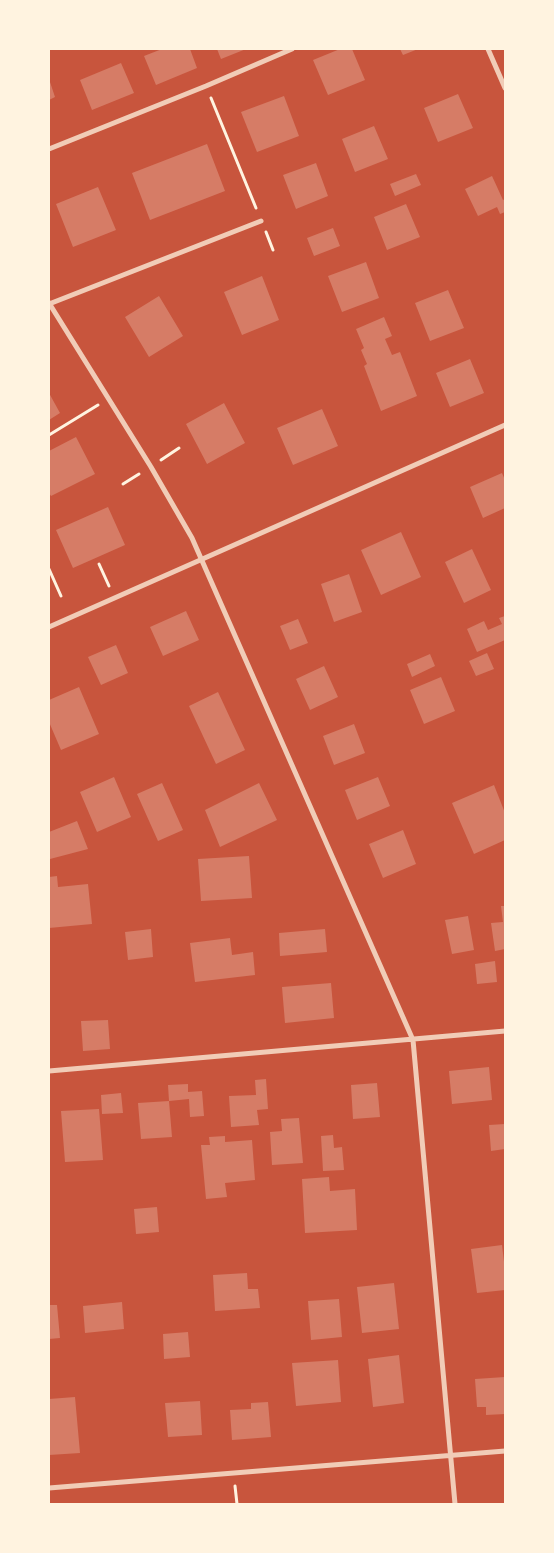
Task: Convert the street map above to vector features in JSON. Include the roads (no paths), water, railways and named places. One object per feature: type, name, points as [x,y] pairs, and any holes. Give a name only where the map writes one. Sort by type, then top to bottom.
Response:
[{"type":"street","points":[[49,149],[292,49]]},
{"type":"street","points":[[488,49],[505,88]]},
{"type":"street","points":[[262,221],[49,304],[151,467],[192,538],[413,1040],[455,1504]]},
{"type":"street","points":[[49,627],[505,424]]},
{"type":"street","points":[[49,1071],[505,1031]]},
{"type":"street","points":[[49,1488],[505,1450]]}]
